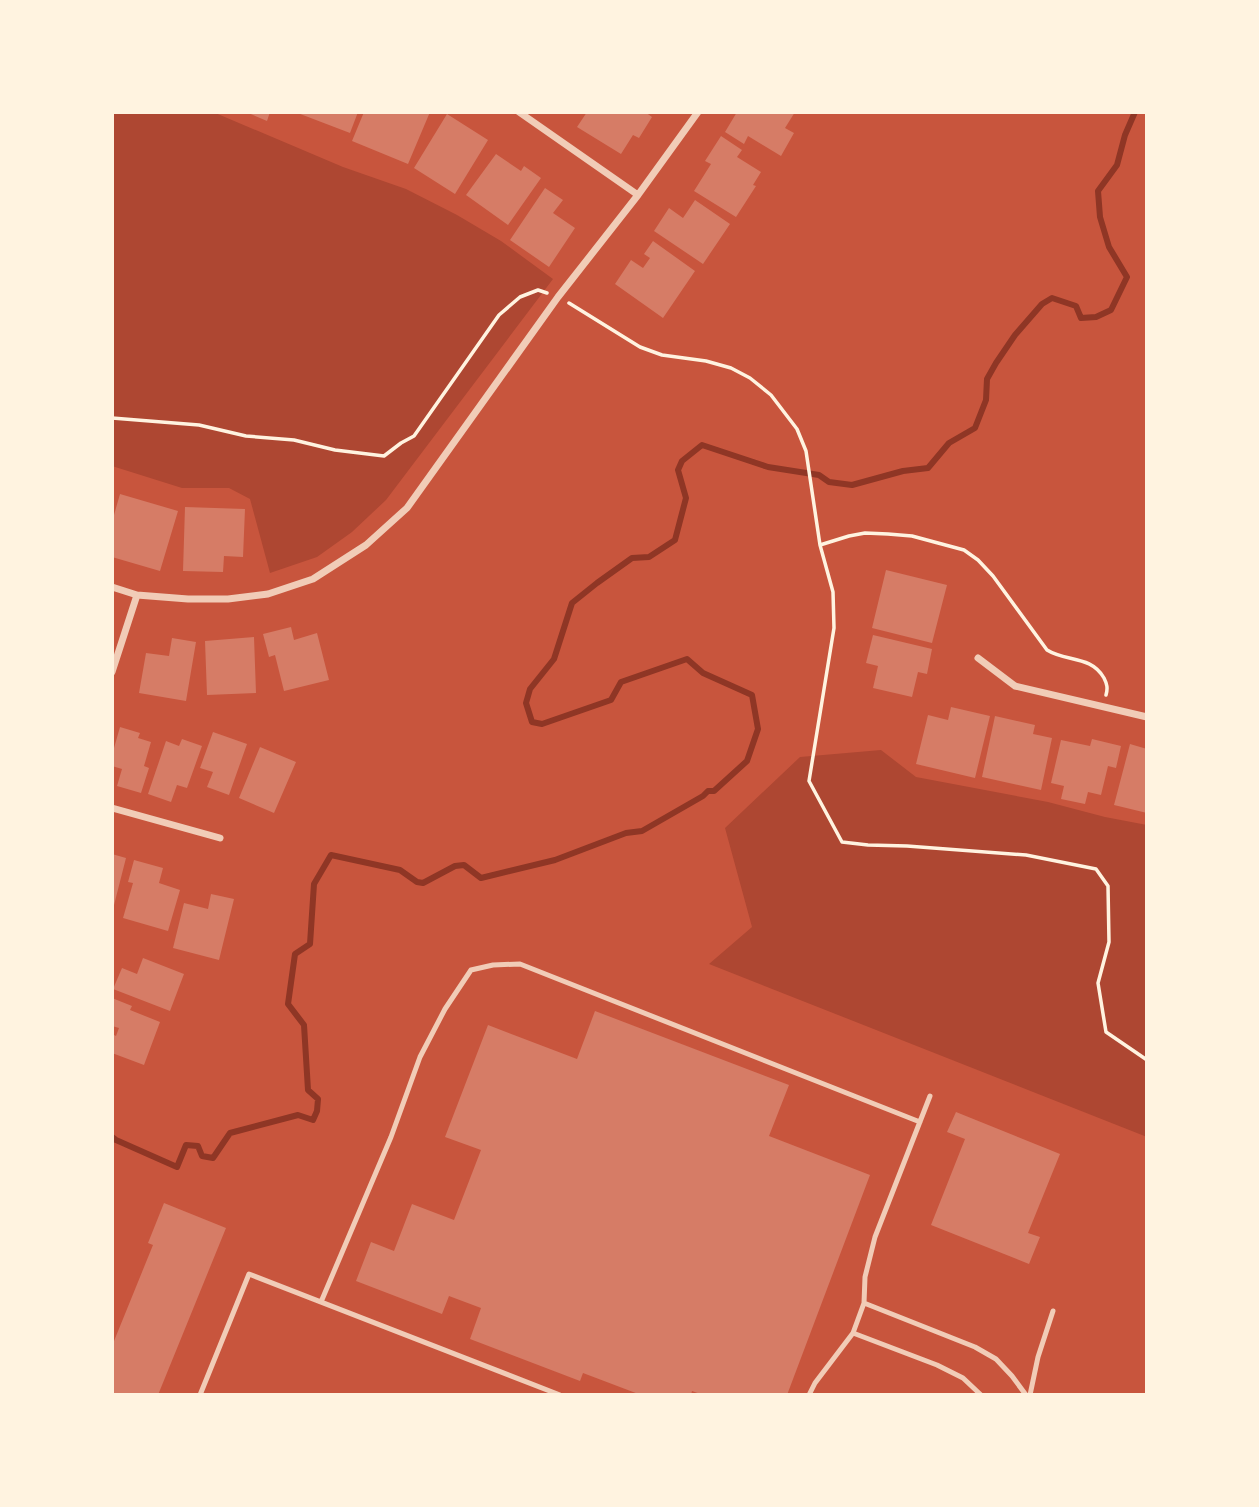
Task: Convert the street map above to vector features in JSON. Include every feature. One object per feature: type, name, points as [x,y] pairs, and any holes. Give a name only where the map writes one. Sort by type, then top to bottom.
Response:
[{"type":"street","points":[[519,112],[638,195]]},
{"type":"street","points":[[112,587],[137,595],[188,599],[228,599],[268,594],[313,579],[366,545],[407,508],[558,297],[638,195],[698,112]]},
{"type":"street","points":[[112,672],[137,595]]},
{"type":"street","points":[[978,658],[1015,686],[1147,717]]},
{"type":"street","points":[[112,808],[220,838]]},
{"type":"lane","points":[[321,1302],[391,1137],[420,1057],[445,1009],[471,970],[493,965],[520,964],[920,1122]]},
{"type":"lane","points":[[809,1395],[833,1357],[853,1333],[864,1303],[865,1277],[875,1237],[930,1096]]},
{"type":"lane","points":[[200,1395],[249,1274],[560,1395]]},
{"type":"lane","points":[[864,1303],[996,1359],[1028,1395]]},
{"type":"lane","points":[[1028,1395],[1053,1311]]},
{"type":"lane","points":[[853,1333],[946,1369],[963,1378],[981,1395]]},
{"type":"path","points":[[112,418],[199,425],[246,436],[294,440],[335,450],[384,456],[414,436],[499,314],[520,297],[538,290],[558,297],[640,347],[662,355],[706,361],[731,368],[750,378],[771,395],[797,429],[806,451],[820,545],[833,592],[834,628],[809,781],[842,842],[1026,855],[1097,869],[1108,886],[1109,942],[1098,983],[1106,1032],[1147,1059]]},
{"type":"path","points":[[820,545],[865,533],[912,536],[964,550],[993,576],[1047,650],[1093,665],[1108,688],[1103,707]]},
{"type":"shaded area","points":[[112,112],[213,112],[343,167],[406,189],[501,241],[553,279],[386,500],[352,532],[317,557],[270,573],[250,499],[229,488],[182,488],[112,466]]},
{"type":"shaded area","points":[[881,750],[916,777],[1048,802],[1147,825],[1147,1137],[709,964],[752,927],[725,828],[800,757]]},
{"type":"building","points":[[246,112],[270,112],[267,121]]},
{"type":"building","points":[[295,112],[358,112],[350,133]]},
{"type":"building","points":[[364,112],[430,112],[408,164],[352,141]]},
{"type":"building","points":[[587,112],[645,112],[652,117],[639,138],[633,135],[621,154],[577,127]]},
{"type":"building","points":[[737,112],[795,112],[785,128],[794,133],[781,156],[748,136],[744,144],[725,132]]},
{"type":"building","points":[[447,114],[488,140],[455,194],[414,168]]},
{"type":"building","points":[[721,136],[742,150],[737,157],[761,172],[753,185],[756,186],[736,217],[694,191],[711,164],[705,161]]},
{"type":"building","points":[[496,154],[521,171],[524,166],[541,178],[508,225],[466,195]]},
{"type":"building","points":[[545,188],[563,200],[553,213],[575,228],[549,267],[510,240]]},
{"type":"building","points":[[695,200],[730,224],[703,264],[654,231],[669,208],[683,218]]},
{"type":"building","points":[[653,241],[695,271],[663,318],[615,284],[631,260],[643,268],[650,258],[644,254]]},
{"type":"building","points":[[120,494],[178,511],[160,571],[112,557],[112,522]]},
{"type":"building","points":[[185,507],[245,509],[243,557],[224,556],[223,572],[183,571]]},
{"type":"building","points":[[886,570],[947,585],[932,643],[872,628]]},
{"type":"building","points":[[291,627],[294,640],[317,633],[329,680],[284,691],[275,655],[269,657],[263,634]]},
{"type":"building","points":[[873,635],[932,649],[927,674],[918,672],[912,697],[873,688],[878,666],[866,663]]},
{"type":"building","points":[[254,637],[256,693],[207,695],[205,641]]},
{"type":"building","points":[[172,638],[196,642],[186,701],[139,693],[146,653],[169,656]]},
{"type":"building","points":[[951,707],[990,716],[975,778],[916,764],[928,715],[948,720]]},
{"type":"building","points":[[995,716],[1035,725],[1033,734],[1052,738],[1041,790],[982,777]]},
{"type":"building","points":[[120,727],[140,733],[138,738],[151,742],[144,766],[149,768],[141,793],[117,786],[122,769],[112,766],[112,755]]},
{"type":"building","points":[[213,732],[247,744],[229,795],[207,787],[213,772],[200,768]]},
{"type":"building","points":[[182,739],[202,746],[187,788],[177,785],[171,802],[148,794],[166,741],[179,746]]},
{"type":"building","points":[[1092,739],[1121,746],[1116,768],[1108,766],[1101,795],[1088,792],[1085,804],[1061,799],[1064,786],[1051,783],[1061,740],[1090,746]]},
{"type":"building","points":[[1130,744],[1147,749],[1147,813],[1114,805]]},
{"type":"building","points":[[260,747],[296,762],[274,813],[239,798]]},
{"type":"building","points":[[112,854],[126,858],[113,909],[112,909]]},
{"type":"building","points":[[134,860],[163,868],[159,883],[180,890],[168,931],[123,918],[133,883],[128,882]]},
{"type":"building","points":[[211,894],[234,899],[219,960],[173,948],[184,903],[208,909]]},
{"type":"building","points":[[143,958],[184,974],[170,1011],[113,989],[122,968],[137,974]]},
{"type":"building","points":[[112,998],[132,1006],[130,1010],[160,1022],[144,1065],[112,1053],[112,1034],[116,1036],[119,1028],[112,1026]]},
{"type":"building","points":[[595,1011],[789,1085],[769,1136],[870,1175],[787,1395],[703,1395],[692,1391],[691,1395],[641,1395],[583,1373],[580,1381],[470,1339],[481,1308],[449,1296],[442,1314],[356,1281],[371,1242],[394,1251],[412,1204],[454,1220],[481,1150],[445,1137],[488,1025],[577,1059]]},
{"type":"building","points":[[956,1112],[1060,1154],[1028,1233],[1040,1237],[1029,1264],[931,1225],[965,1139],[947,1132]]},
{"type":"building","points":[[164,1203],[226,1228],[158,1395],[112,1395],[112,1346],[153,1245],[148,1243]]},
{"type":"waterway","points":[[112,1137],[177,1167],[186,1145],[198,1146],[202,1156],[213,1158],[230,1133],[298,1115],[313,1120],[318,1099],[308,1090],[304,1025],[288,1004],[295,954],[310,944],[314,884],[331,855],[400,870],[423,883],[455,866],[464,865],[481,878],[555,860],[626,833],[642,831],[708,791],[714,791],[747,761],[758,729],[752,695],[703,673],[687,659],[621,682],[611,700],[542,724],[532,722],[526,703],[530,689],[554,659],[572,603],[632,558],[649,557],[675,540],[686,498],[678,470],[682,461],[702,445],[768,467],[819,475],[829,482],[852,485],[903,471],[928,468],[949,443],[975,428],[986,400],[987,379],[1015,335],[1042,304],[1052,298],[1076,306],[1081,318],[1096,317],[1111,310],[1127,277],[1109,247],[1100,217],[1098,191],[1117,165],[1135,112]]}]
